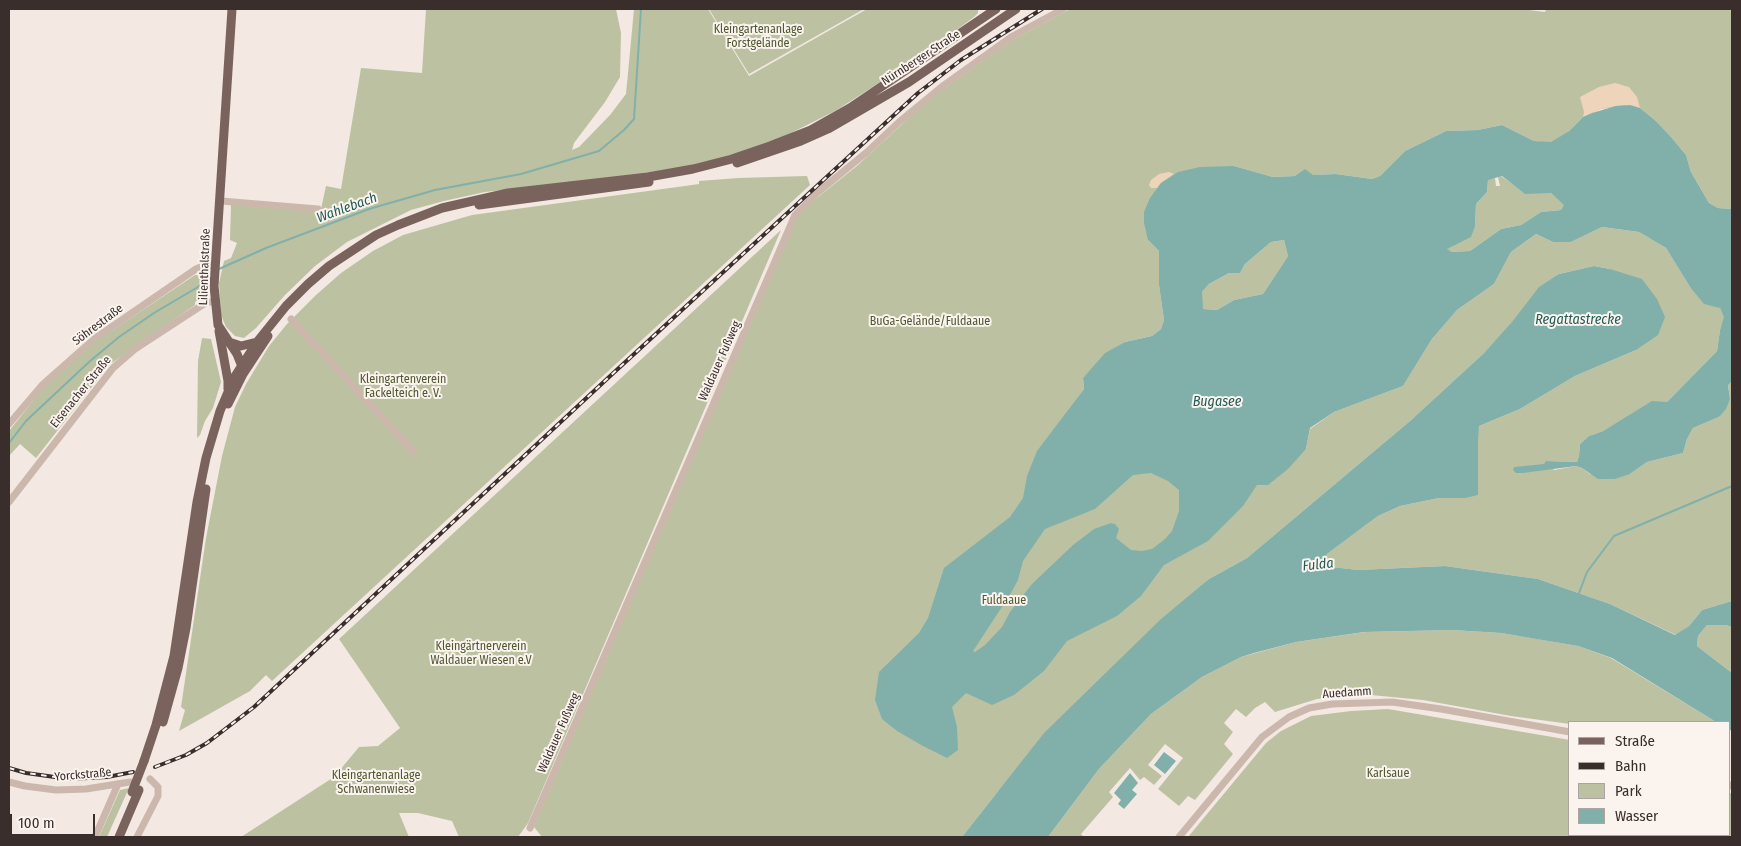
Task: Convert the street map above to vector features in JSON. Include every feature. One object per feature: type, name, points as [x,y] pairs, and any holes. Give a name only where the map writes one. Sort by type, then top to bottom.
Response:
[{"type":"main road","name":"Lilienthalstraße","points":[[232,9],[214,302],[218,326],[237,354],[242,365]]},
{"type":"main road","name":"Nürnberger Straße","points":[[270,332],[306,292],[348,258],[391,234],[447,212],[484,204],[626,186],[710,171],[801,141],[854,114],[909,82],[1016,9]]},
{"type":"main road","points":[[147,760],[174,656],[197,502],[206,458],[228,390],[257,342],[295,296],[328,266],[359,245],[398,224],[442,208],[508,193],[675,172],[732,159],[770,146],[811,130],[850,108],[992,10]]},
{"type":"main road","points":[[218,326],[228,390]]},
{"type":"main road","points":[[243,374],[242,365],[270,332]]},
{"type":"main road","points":[[119,837],[147,760],[159,736],[178,668],[186,628],[203,503],[213,456],[225,414],[243,374],[270,332]]},
{"type":"main road","points":[[228,342],[241,346],[257,342]]},
{"type":"main road","points":[[222,354],[242,365]]},
{"type":"main road","points":[[113,837],[135,791]]},
{"type":"street","name":"Waldauer Fußweg","points":[[530,828],[795,215],[817,193],[868,152],[944,85],[1012,37],[1063,9]]},
{"type":"street","points":[[992,10],[999,20]]},
{"type":"street","points":[[221,201],[318,209]]},
{"type":"street","name":"Söhrestraße","points":[[9,424],[43,384],[94,339],[196,269],[203,266],[215,270]]},
{"type":"street","name":"Eisenacher Straße","points":[[9,502],[113,368],[135,348],[207,302],[214,302]]},
{"type":"street","points":[[291,319],[414,452]]},
{"type":"street","name":"Auedamm","points":[[1179,837],[1262,737],[1289,717],[1309,708],[1332,704],[1392,702],[1568,732]]},
{"type":"street","points":[[136,837],[158,796],[158,787],[150,779]]},
{"type":"street","name":"Yorckstraße","points":[[9,782],[56,790],[86,789],[130,782]]},
{"type":"street","points":[[95,837],[118,784]]},
{"type":"green space","points":[[426,9],[616,9],[621,33],[620,77],[605,102],[574,143],[572,150],[579,147],[610,115],[626,94],[634,9],[708,9],[749,76],[867,9],[978,9],[978,13],[928,51],[837,110],[781,138],[740,153],[690,167],[648,174],[485,192],[411,210],[347,242],[315,266],[285,295],[256,328],[244,338],[235,336],[226,327],[221,315],[219,283],[224,261],[231,258],[237,243],[230,240],[231,204],[321,209],[326,186],[341,189],[361,68],[422,73]]},
{"type":"green space","name":"Kleingartenanlage Forstgelände","points":[[709,9],[864,9],[749,74]]},
{"type":"green space","name":"BuGa-Gelände/Fuldaaue","points":[[1070,9],[1521,9],[1545,12],[1546,9],[1728,9],[1732,11],[1732,209],[1718,208],[1709,203],[1691,172],[1686,155],[1656,121],[1640,108],[1630,105],[1601,109],[1583,117],[1569,131],[1551,143],[1534,141],[1502,125],[1478,130],[1446,131],[1405,151],[1380,176],[1372,179],[1336,174],[1273,177],[1234,166],[1148,240],[1159,251],[1159,285],[1164,320],[1161,329],[1152,336],[1125,342],[1090,371],[1083,378],[1084,389],[1068,411],[1257,484],[1306,449],[1310,429],[1334,412],[1403,386],[1432,339],[1457,310],[1494,284],[1511,252],[1536,234],[1553,242],[1571,242],[1602,227],[1639,232],[1666,248],[1690,287],[1720,308],[1725,317],[1720,330],[1717,351],[1667,402],[1652,402],[1603,431],[1589,436],[1580,444],[1577,462],[1546,461],[1554,470],[1576,466],[1590,474],[1630,474],[1647,462],[1683,453],[1693,428],[1719,417],[1730,399],[1728,384],[1732,381],[1732,601],[1702,610],[1689,626],[1676,635],[1610,604],[1538,579],[1445,566],[1358,570],[1332,567],[1327,563],[1325,557],[1327,554],[1378,516],[1400,506],[1439,498],[1465,498],[1479,426],[1520,409],[1575,376],[1636,350],[1610,269],[1594,266],[1559,274],[1484,353],[1410,421],[1247,558],[1209,579],[996,794],[962,837],[542,837],[534,827],[798,213],[858,165],[927,101],[1012,40]]},
{"type":"green space","name":"Kleingartenverein Fackelteich e. V.","points":[[807,176],[810,185],[272,681],[266,675],[250,691],[179,731],[185,710],[181,707],[206,538],[222,456],[235,407],[246,384],[269,346],[287,324],[316,295],[341,273],[373,251],[403,235],[472,215],[699,184],[699,181]]},
{"type":"green space","points":[[1501,176],[1525,193],[1551,193],[1565,205],[1561,210],[1541,212],[1521,225],[1501,229],[1470,251],[1452,252],[1446,249],[1471,236],[1475,227],[1476,204],[1487,192],[1488,179],[1495,178],[1496,186],[1500,186],[1498,177]]},
{"type":"green space","name":"Kleingärtnerverein Waldauer Wiesen e.V","points":[[781,230],[528,823],[518,837],[459,837],[452,821],[418,813],[399,813],[409,837],[241,837],[334,777],[359,747],[378,746],[400,728],[339,639]]},
{"type":"green space","points":[[1284,240],[1288,256],[1263,294],[1234,300],[1217,310],[1202,309],[1202,292],[1209,284],[1229,273],[1240,273],[1245,264],[1271,242]]},
{"type":"green space","points":[[195,275],[205,276],[206,294],[195,302],[195,305],[109,365],[36,458],[20,444],[9,456],[9,431],[44,387],[95,342]]},
{"type":"green space","points":[[202,338],[211,339],[221,382],[213,408],[197,438],[198,361]]},
{"type":"green space","points":[[1707,625],[1726,625],[1732,627],[1732,673],[1697,646],[1698,636]]},
{"type":"green space","points":[[1452,630],[1501,633],[1578,646],[1611,658],[1714,721],[1568,721],[1568,724],[1511,716],[1423,700],[1371,695],[1317,699],[1275,712],[1265,702],[1246,717],[1236,709],[1224,723],[1233,732],[1224,744],[1233,754],[1195,800],[1188,796],[1179,806],[1158,789],[1183,758],[1165,744],[1148,765],[1162,776],[1154,785],[1144,777],[1140,780],[1130,768],[1109,792],[1113,797],[1081,834],[1084,837],[1048,837],[1099,769],[1151,714],[1202,677],[1241,657],[1296,642],[1365,632]]},
{"type":"green space","name":"Karlsaue","points":[[1388,709],[1568,740],[1568,836],[1731,836],[1731,794],[1732,837],[1188,837],[1266,743],[1281,731],[1311,716]]},
{"type":"green space","points":[[129,788],[107,837],[99,837],[120,790]]},
{"type":"sand","points":[[1615,83],[1629,87],[1637,97],[1640,108],[1630,105],[1616,106],[1601,109],[1583,117],[1584,112],[1580,97],[1599,87]]},
{"type":"sand","points":[[1169,172],[1174,174],[1157,188],[1151,188],[1149,185],[1151,180],[1159,174]]},
{"type":"water","name":"Bugasee","points":[[1630,105],[1640,108],[1656,121],[1686,155],[1691,172],[1709,203],[1718,208],[1732,209],[1732,381],[1728,385],[1730,399],[1726,409],[1719,417],[1693,428],[1683,453],[1647,462],[1630,474],[1615,479],[1598,479],[1576,466],[1523,473],[1516,473],[1513,470],[1514,467],[1544,464],[1546,461],[1577,462],[1580,444],[1589,436],[1603,431],[1652,401],[1667,402],[1717,351],[1724,317],[1720,308],[1704,304],[1690,287],[1666,248],[1639,232],[1602,227],[1571,242],[1553,242],[1536,234],[1511,252],[1494,284],[1457,310],[1432,339],[1403,386],[1334,412],[1310,428],[1306,449],[1288,469],[1268,485],[1257,485],[1243,506],[1208,541],[1164,565],[1141,596],[1117,616],[1067,641],[1044,671],[1014,695],[992,705],[966,693],[952,707],[957,727],[958,750],[947,758],[897,731],[882,719],[875,700],[879,672],[919,633],[928,618],[944,568],[1010,517],[1023,498],[1027,476],[1037,451],[1084,389],[1083,378],[1105,353],[1125,342],[1152,336],[1161,329],[1164,320],[1159,285],[1159,251],[1148,240],[1144,223],[1144,212],[1150,198],[1161,183],[1178,172],[1200,167],[1234,166],[1273,177],[1295,176],[1305,169],[1313,175],[1336,174],[1372,179],[1380,176],[1405,151],[1446,131],[1478,130],[1502,125],[1534,141],[1551,142],[1569,131],[1583,117],[1616,106]],"holes":[[[1502,176],[1525,194],[1551,193],[1564,205],[1561,210],[1541,212],[1521,225],[1501,229],[1470,251],[1452,252],[1447,249],[1471,237],[1475,227],[1476,204],[1487,192],[1488,180]],[[1284,240],[1288,256],[1263,294],[1234,300],[1217,310],[1203,309],[1202,292],[1209,284],[1229,273],[1240,273],[1245,264],[1271,242]],[[1151,473],[1168,481],[1179,490],[1179,511],[1172,531],[1165,539],[1152,549],[1142,551],[1131,550],[1116,538],[1119,529],[1115,524],[1111,523],[1094,529],[1073,545],[1032,584],[1010,612],[1002,627],[985,645],[975,652],[973,651],[1011,593],[1018,580],[1023,561],[1045,529],[1095,509],[1133,475]]]},
{"type":"water","points":[[1594,266],[1642,279],[1657,299],[1665,317],[1658,335],[1636,350],[1575,376],[1520,409],[1479,426],[1478,495],[1465,498],[1439,498],[1400,506],[1378,516],[1327,554],[1325,557],[1327,563],[1332,567],[1358,570],[1445,566],[1538,579],[1610,604],[1675,635],[1689,626],[1702,610],[1732,601],[1732,627],[1726,625],[1707,625],[1698,636],[1697,646],[1732,673],[1732,731],[1731,721],[1714,721],[1612,658],[1578,646],[1501,633],[1452,630],[1364,632],[1296,642],[1254,653],[1241,657],[1202,677],[1151,714],[1099,769],[1048,837],[962,837],[1044,733],[1161,619],[1209,579],[1247,558],[1410,421],[1484,353],[1512,322],[1539,287],[1559,274]]},
{"type":"water","points":[[1164,752],[1176,761],[1165,774],[1154,765]]},
{"type":"water","points":[[1130,773],[1138,783],[1132,790],[1137,794],[1124,809],[1118,804],[1121,800],[1114,793]]},
{"type":"waterway","name":"Wahlebach","points":[[219,269],[266,248],[369,209],[435,190],[521,174],[599,151],[634,119],[641,9]]},
{"type":"waterway","name":"Wahlebach","points":[[9,443],[26,421],[89,362],[119,337],[154,313],[203,284],[212,276]]},
{"type":"waterway","points":[[1579,593],[1587,572],[1614,536],[1732,486]]},
{"type":"railway","points":[[155,767],[186,755],[207,743],[254,707],[918,93],[961,60],[1042,9]]},
{"type":"railway","points":[[9,768],[26,773],[69,779],[107,777],[133,772]]},
{"type":"water label","name":"Regattastrecke","points":[[1578,320]]},
{"type":"water label","name":"Fulda","points":[[1318,565]]},
{"type":"park label","name":"Fuldaaue","points":[[1004,601]]},
{"type":"park label","name":"Kleingartenanlage Schwanenwiese","points":[[376,783]]}]
